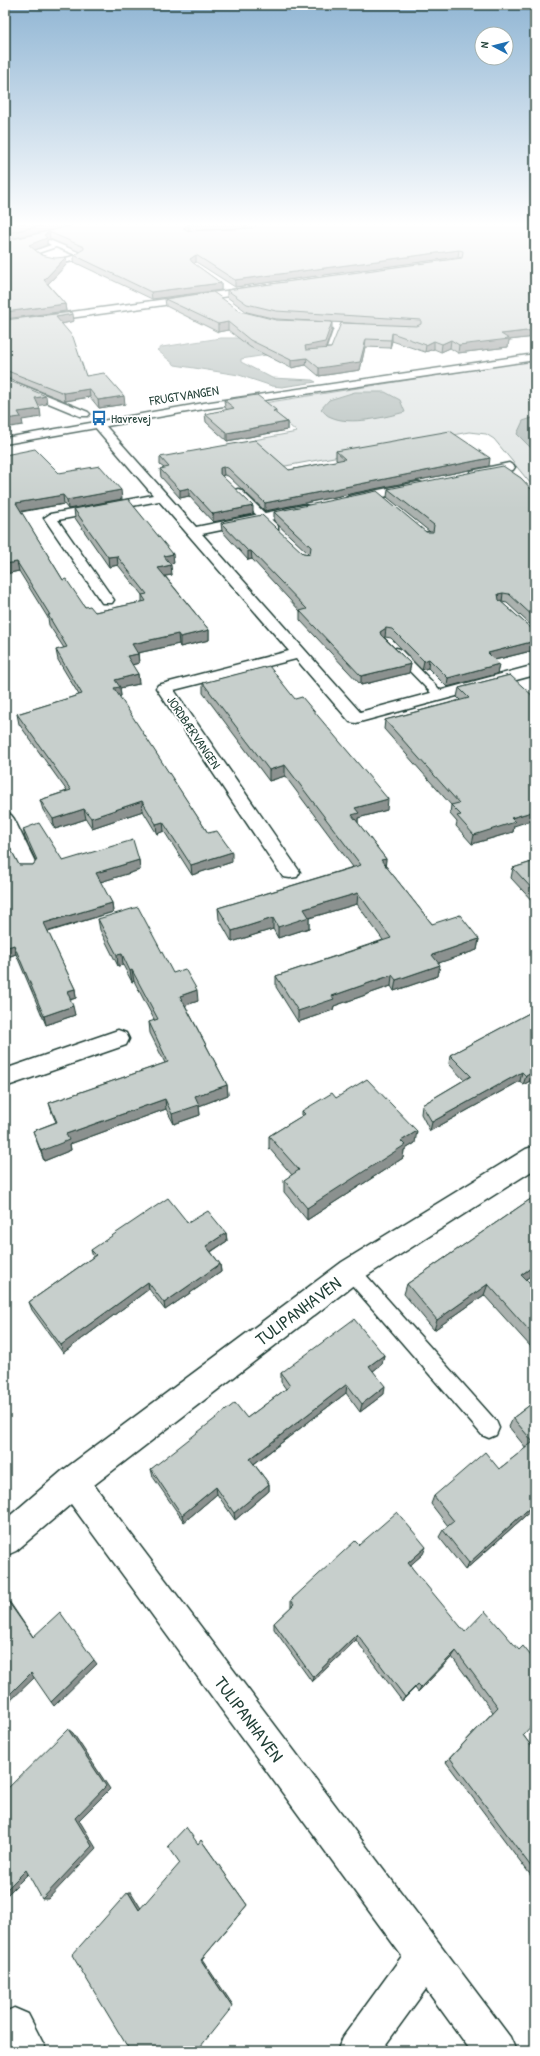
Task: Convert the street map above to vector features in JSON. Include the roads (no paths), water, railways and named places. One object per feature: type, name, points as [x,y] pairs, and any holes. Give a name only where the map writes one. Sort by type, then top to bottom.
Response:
[{"type":"street","points":[[5,324],[51,318]]},
{"type":"street","points":[[291,323],[385,328]]},
{"type":"street","name":"FRUGTVANGEN","points":[[5,441],[98,424],[394,377],[535,357]]},
{"type":"street","points":[[5,381],[84,414]]},
{"type":"street","points":[[98,424],[356,718],[535,670]]},
{"type":"street","points":[[462,476],[509,467]]},
{"type":"street","points":[[340,502],[432,483]]},
{"type":"street","points":[[107,600],[50,518],[161,496]]},
{"type":"street","points":[[193,532],[317,507]]},
{"type":"street","name":"JORDBÆRVANGEN","points":[[290,872],[164,688],[299,653]]},
{"type":"street","points":[[5,819],[28,868]]},
{"type":"street","points":[[5,1078],[118,1039]]},
{"type":"street","name":"TULIPANHAVEN","points":[[5,1540],[73,1482],[351,1272],[535,1156]]},
{"type":"street","name":"TULIPANHAVEN","points":[[73,1482],[496,2051]]},
{"type":"street","points":[[357,2051],[426,1956]]},
{"type":"lane","points":[[308,355],[329,352],[338,325]]},
{"type":"lane","points":[[230,484],[280,533]]},
{"type":"lane","points":[[377,494],[389,504]]},
{"type":"lane","points":[[386,641],[440,696]]},
{"type":"lane","points":[[351,1272],[489,1428]]},
{"type":"place","name":"Havrevej","points":[[99,418]]}]
